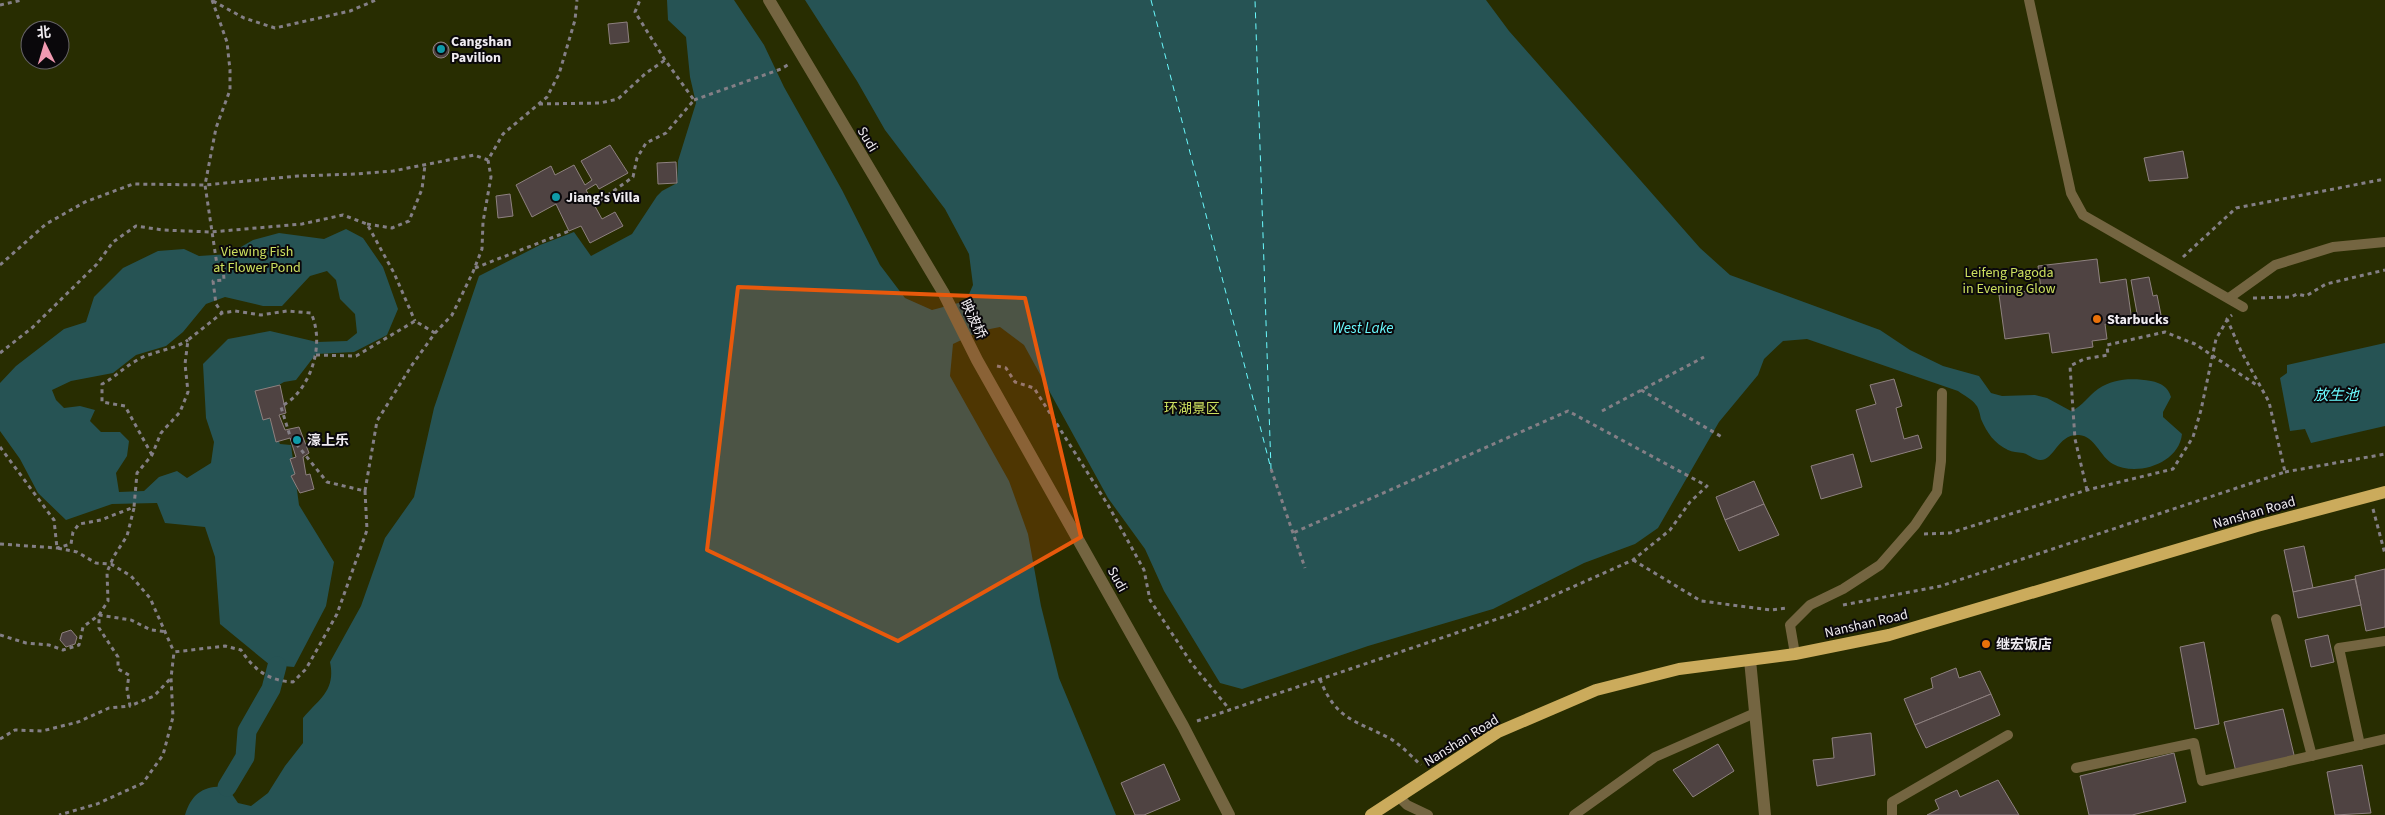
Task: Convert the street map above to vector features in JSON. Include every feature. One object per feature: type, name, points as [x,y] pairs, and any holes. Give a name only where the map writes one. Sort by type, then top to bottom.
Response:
[{"type":"main road","name":"Nanshan Road","points":[[1371,815],[1498,732],[1596,690],[1679,669],[1795,654],[1889,635],[2257,526],[2385,492]]},
{"type":"street","name":"Sudi","points":[[768,0],[943,292]]},
{"type":"street","name":"映波桥","points":[[943,292],[977,360]]},
{"type":"street","name":"Sudi","points":[[977,360],[1183,726],[1230,815]]},
{"type":"street","points":[[1750,660],[1765,815]]},
{"type":"lane","points":[[2029,0],[2072,193],[2083,215],[2243,306]]},
{"type":"lane","points":[[2229,298],[2275,265],[2333,247],[2385,242]]},
{"type":"lane","points":[[1795,654],[1790,626],[1810,605],[1843,589],[1880,565],[1906,535],[1938,492],[1942,452],[1942,392]]},
{"type":"lane","points":[[2276,619],[2312,756]]},
{"type":"lane","points":[[2360,745],[2339,648],[2385,641]]},
{"type":"lane","points":[[1574,815],[1655,757],[1755,713]]},
{"type":"lane","points":[[1892,815],[1892,802],[2008,735]]},
{"type":"lane","points":[[2076,768],[2194,743],[2202,781],[2385,739]]},
{"type":"lane","points":[[1399,797],[1408,805],[1428,815]]},
{"type":"path","points":[[0,5],[22,0]]},
{"type":"path","points":[[212,0],[244,18],[275,28],[350,11],[376,0]]},
{"type":"path","points":[[212,0],[227,42],[230,90],[216,128],[205,185],[217,265],[223,265],[224,272],[224,280],[213,281],[216,304],[222,313]]},
{"type":"path","points":[[174,652],[225,646],[242,650],[250,663],[263,674],[270,679],[286,682],[293,682],[306,669],[337,614],[367,530],[365,492],[377,422],[435,333],[452,315],[474,269],[482,249],[483,222],[491,177],[488,160],[502,134],[547,97],[560,74],[575,20],[577,0]]},
{"type":"path","points":[[640,0],[635,12],[665,60],[694,100]]},
{"type":"path","points":[[538,104],[600,103],[618,99],[646,73],[665,60]]},
{"type":"path","points":[[594,206],[633,177],[637,158],[646,143],[666,133],[694,100],[781,69]]},
{"type":"path","points":[[0,265],[46,224],[85,202],[133,184],[205,185],[298,176],[384,172],[474,155],[488,160]]},
{"type":"path","points":[[0,353],[32,327],[97,264],[113,242],[136,226],[162,230],[212,232],[302,224],[343,215],[367,224],[392,228],[408,220],[422,189],[425,165]]},
{"type":"path","points":[[2174,266],[2236,208],[2385,179]]},
{"type":"path","points":[[367,224],[394,273],[415,321],[435,333]]},
{"type":"path","points":[[474,269],[570,232]]},
{"type":"path","points":[[1906,535],[1950,533],[2087,490],[2174,469],[2193,437],[2201,410],[2216,340],[2227,319],[2254,298],[2291,297],[2297,294],[2306,296],[2326,284],[2385,270]]},
{"type":"path","points":[[152,455],[125,406],[102,402],[102,384],[117,376],[134,361],[156,352],[179,347],[222,313],[234,311],[261,315],[287,311],[311,314],[315,323],[317,340],[315,354],[297,394],[281,408],[290,436],[327,482],[365,492]]},
{"type":"path","points":[[2227,319],[2241,351],[2269,402],[2285,472]]},
{"type":"path","points":[[315,354],[356,356],[415,321]]},
{"type":"path","points":[[2087,490],[2075,439],[2070,366],[2084,358],[2108,355],[2107,345],[2165,332],[2195,344],[2261,388]]},
{"type":"path","points":[[0,634],[26,643],[49,645],[63,650],[79,644],[83,627],[99,615],[108,601],[107,572],[127,536],[134,507],[137,473],[152,455],[161,433],[180,412],[188,392],[185,364],[188,340]]},
{"type":"path","points":[[1602,411],[1704,358]]},
{"type":"path","points":[[977,360],[1006,368],[1015,382],[1034,388],[1108,505],[1144,570],[1150,600],[1192,664],[1230,710]]},
{"type":"path","points":[[1640,390],[1722,437]]},
{"type":"path","points":[[1183,726],[1512,614],[1633,560],[1670,530],[1690,502],[1707,486],[1568,411],[1293,533]]},
{"type":"path","points":[[0,447],[54,520],[58,548]]},
{"type":"path","points":[[1835,605],[1852,605],[1941,586],[2285,472],[2385,454]]},
{"type":"path","points":[[1272,469],[1305,568]]},
{"type":"path","points":[[2369,496],[2385,554]]},
{"type":"path","points":[[58,548],[71,544],[73,532],[79,524],[102,520],[134,507]]},
{"type":"path","points":[[0,544],[58,548],[77,552],[96,563],[111,564],[131,576],[150,598],[167,632],[174,652],[171,678],[173,717],[164,755],[143,783],[97,804],[59,815]]},
{"type":"path","points":[[1633,560],[1701,601],[1771,610],[1810,605]]},
{"type":"path","points":[[99,615],[131,620],[151,630],[167,632]]},
{"type":"path","points":[[99,615],[99,628],[118,656],[118,669],[130,675],[127,689],[130,706]]},
{"type":"path","points":[[0,739],[16,730],[42,731],[78,722],[109,708],[130,706],[154,696],[171,678]]},
{"type":"path","points":[[1320,680],[1327,698],[1340,714],[1394,741],[1432,775]]},
{"type":"highlighted area","points":[[738,287],[1025,298],[1081,537],[898,641],[707,550]]},
{"type":"green space","name":"环湖景区","points":[[0,0],[2385,0],[2385,815],[0,815]]},
{"type":"water","name":"West Lake","points":[[667,0],[734,0],[764,45],[784,87],[842,190],[880,265],[905,298],[932,310],[966,301],[973,285],[969,254],[945,209],[885,130],[857,81],[805,0],[1486,0],[1509,31],[1700,248],[1730,275],[1880,330],[1910,350],[1943,366],[1979,376],[1991,393],[2002,396],[2035,395],[2047,398],[2071,411],[2104,385],[2131,379],[2158,383],[2166,388],[2171,397],[2163,412],[2163,417],[2182,434],[2179,444],[2173,453],[2165,460],[2144,468],[2122,468],[2113,464],[2104,457],[2089,439],[2079,435],[2066,438],[2049,456],[2038,460],[2025,454],[2010,451],[1999,444],[1986,429],[1977,406],[1958,391],[1807,339],[1783,341],[1764,359],[1758,375],[1719,422],[1658,528],[1635,544],[1584,563],[1493,609],[1368,646],[1242,689],[1220,683],[1164,591],[1145,549],[1108,498],[1024,345],[1000,327],[980,331],[953,344],[950,376],[1009,481],[1028,534],[1041,606],[1059,678],[1116,815],[185,815],[191,801],[200,792],[212,787],[227,787],[238,803],[251,806],[268,793],[285,766],[303,743],[303,718],[325,694],[331,680],[330,662],[361,606],[385,538],[414,497],[434,408],[479,276],[540,245],[574,232],[591,256],[632,234],[657,196],[677,183],[678,161],[696,103],[690,77],[686,37],[668,20]]},
{"type":"water","points":[[346,229],[363,238],[383,267],[398,309],[387,335],[354,352],[316,354],[296,380],[284,382],[260,396],[280,444],[291,445],[299,505],[334,562],[326,606],[294,667],[270,665],[220,624],[215,557],[205,527],[165,523],[157,503],[112,504],[66,520],[38,493],[20,459],[0,431],[0,383],[16,366],[64,329],[86,322],[94,297],[123,268],[158,251],[184,249],[199,256],[229,254],[253,240],[279,233],[324,239]],"holes":[[[327,271],[336,280],[340,299],[355,314],[357,333],[347,341],[317,342],[270,331],[228,339],[203,364],[206,418],[214,442],[211,463],[187,478],[177,471],[159,477],[144,491],[119,492],[116,473],[127,456],[129,441],[120,432],[101,432],[90,421],[95,410],[80,406],[64,408],[56,400],[52,390],[71,381],[113,373],[136,355],[166,346],[183,332],[206,304],[225,297],[263,306],[282,306],[310,276]]]},
{"type":"water","name":"放生池","points":[[2385,343],[2385,426],[2311,443],[2305,429],[2290,431],[2280,378],[2287,373],[2287,365]]},
{"type":"building","points":[[627,22],[629,42],[610,44],[608,24]]},
{"type":"building","name":"Cangshan Pavilion","points":[[438,42],[444,42],[449,47],[447,56],[438,58],[433,53],[433,47]]},
{"type":"building","name":"Jiang's Villa","points":[[610,145],[628,173],[599,189],[596,184],[586,190],[602,219],[615,212],[623,226],[590,243],[581,226],[569,231],[556,204],[532,217],[516,185],[551,166],[555,175],[574,165],[585,185],[592,180],[581,161]]},
{"type":"building","points":[[2183,151],[2188,178],[2149,181],[2144,158]]},
{"type":"building","points":[[676,162],[677,183],[658,184],[657,163]]},
{"type":"building","points":[[510,194],[513,216],[498,218],[496,196]]},
{"type":"building","points":[[2097,259],[2100,283],[2126,279],[2132,321],[2105,324],[2107,339],[2092,341],[2093,347],[2052,353],[2049,333],[2005,339],[1999,295],[2041,289],[2038,266]]},
{"type":"building","points":[[2149,277],[2153,296],[2157,295],[2162,320],[2139,324],[2131,280]]},
{"type":"building","points":[[1894,379],[1902,406],[1896,408],[1904,439],[1918,435],[1922,448],[1871,462],[1856,410],[1876,404],[1870,385]]},
{"type":"building","name":"濠上乐","points":[[280,385],[286,413],[279,415],[285,430],[299,427],[309,453],[303,457],[306,475],[310,474],[314,489],[300,493],[291,476],[295,474],[290,459],[296,457],[290,438],[276,442],[270,418],[263,420],[255,391]]},
{"type":"building","points":[[1853,454],[1862,487],[1821,499],[1811,466]]},
{"type":"building","points":[[1754,481],[1764,504],[1725,520],[1716,497]]},
{"type":"building","points":[[1764,504],[1779,535],[1739,551],[1725,520]]},
{"type":"building","points":[[2304,546],[2313,588],[2293,592],[2284,550]]},
{"type":"building","points":[[2385,569],[2385,627],[2366,631],[2355,576]]},
{"type":"building","points":[[2355,579],[2361,605],[2298,618],[2293,592]]},
{"type":"building","points":[[71,630],[77,637],[75,644],[66,647],[60,640],[62,633]]},
{"type":"building","points":[[2328,635],[2334,662],[2311,667],[2305,640]]},
{"type":"building","points":[[2204,642],[2219,724],[2195,729],[2180,647]]},
{"type":"building","points":[[1956,668],[1959,678],[1980,671],[1991,694],[1915,725],[1904,699],[1933,688],[1931,678]]},
{"type":"building","points":[[1991,694],[2000,715],[1926,748],[1915,725]]},
{"type":"building","points":[[2283,709],[2295,759],[2236,772],[2224,722]]},
{"type":"building","points":[[1871,733],[1875,775],[1817,786],[1813,760],[1834,758],[1832,738]]},
{"type":"building","points":[[1718,744],[1734,771],[1693,797],[1673,770]]},
{"type":"building","points":[[2174,753],[2186,802],[2132,815],[2089,815],[2080,776]]},
{"type":"building","points":[[1164,764],[1180,800],[1144,815],[1135,815],[1121,783]]},
{"type":"building","points":[[2362,765],[2371,813],[2335,815],[2327,772]]},
{"type":"building","points":[[1998,780],[2019,815],[1927,815],[1939,809],[1935,800],[1957,790],[1960,797]]},
{"type":"waterway","points":[[227,787],[245,757],[247,731],[271,689],[277,666]]},
{"type":"ferry route","points":[[1151,0],[1271,469],[1255,0]]},
{"type":"place","name":"Cangshan Pavilion","points":[[441,49]]},
{"type":"place","name":"Jiang's Villa","points":[[556,197]]},
{"type":"place","name":"Starbucks","points":[[2097,319]]},
{"type":"place","name":"濠上乐","points":[[297,440]]},
{"type":"place","name":"继宏饭店","points":[[1986,644]]},
{"type":"park label","name":"Viewing Fish at Flower Pond","points":[[257,260]]},
{"type":"park label","name":"Leifeng Pagoda in Evening Glow","points":[[2009,280]]}]
